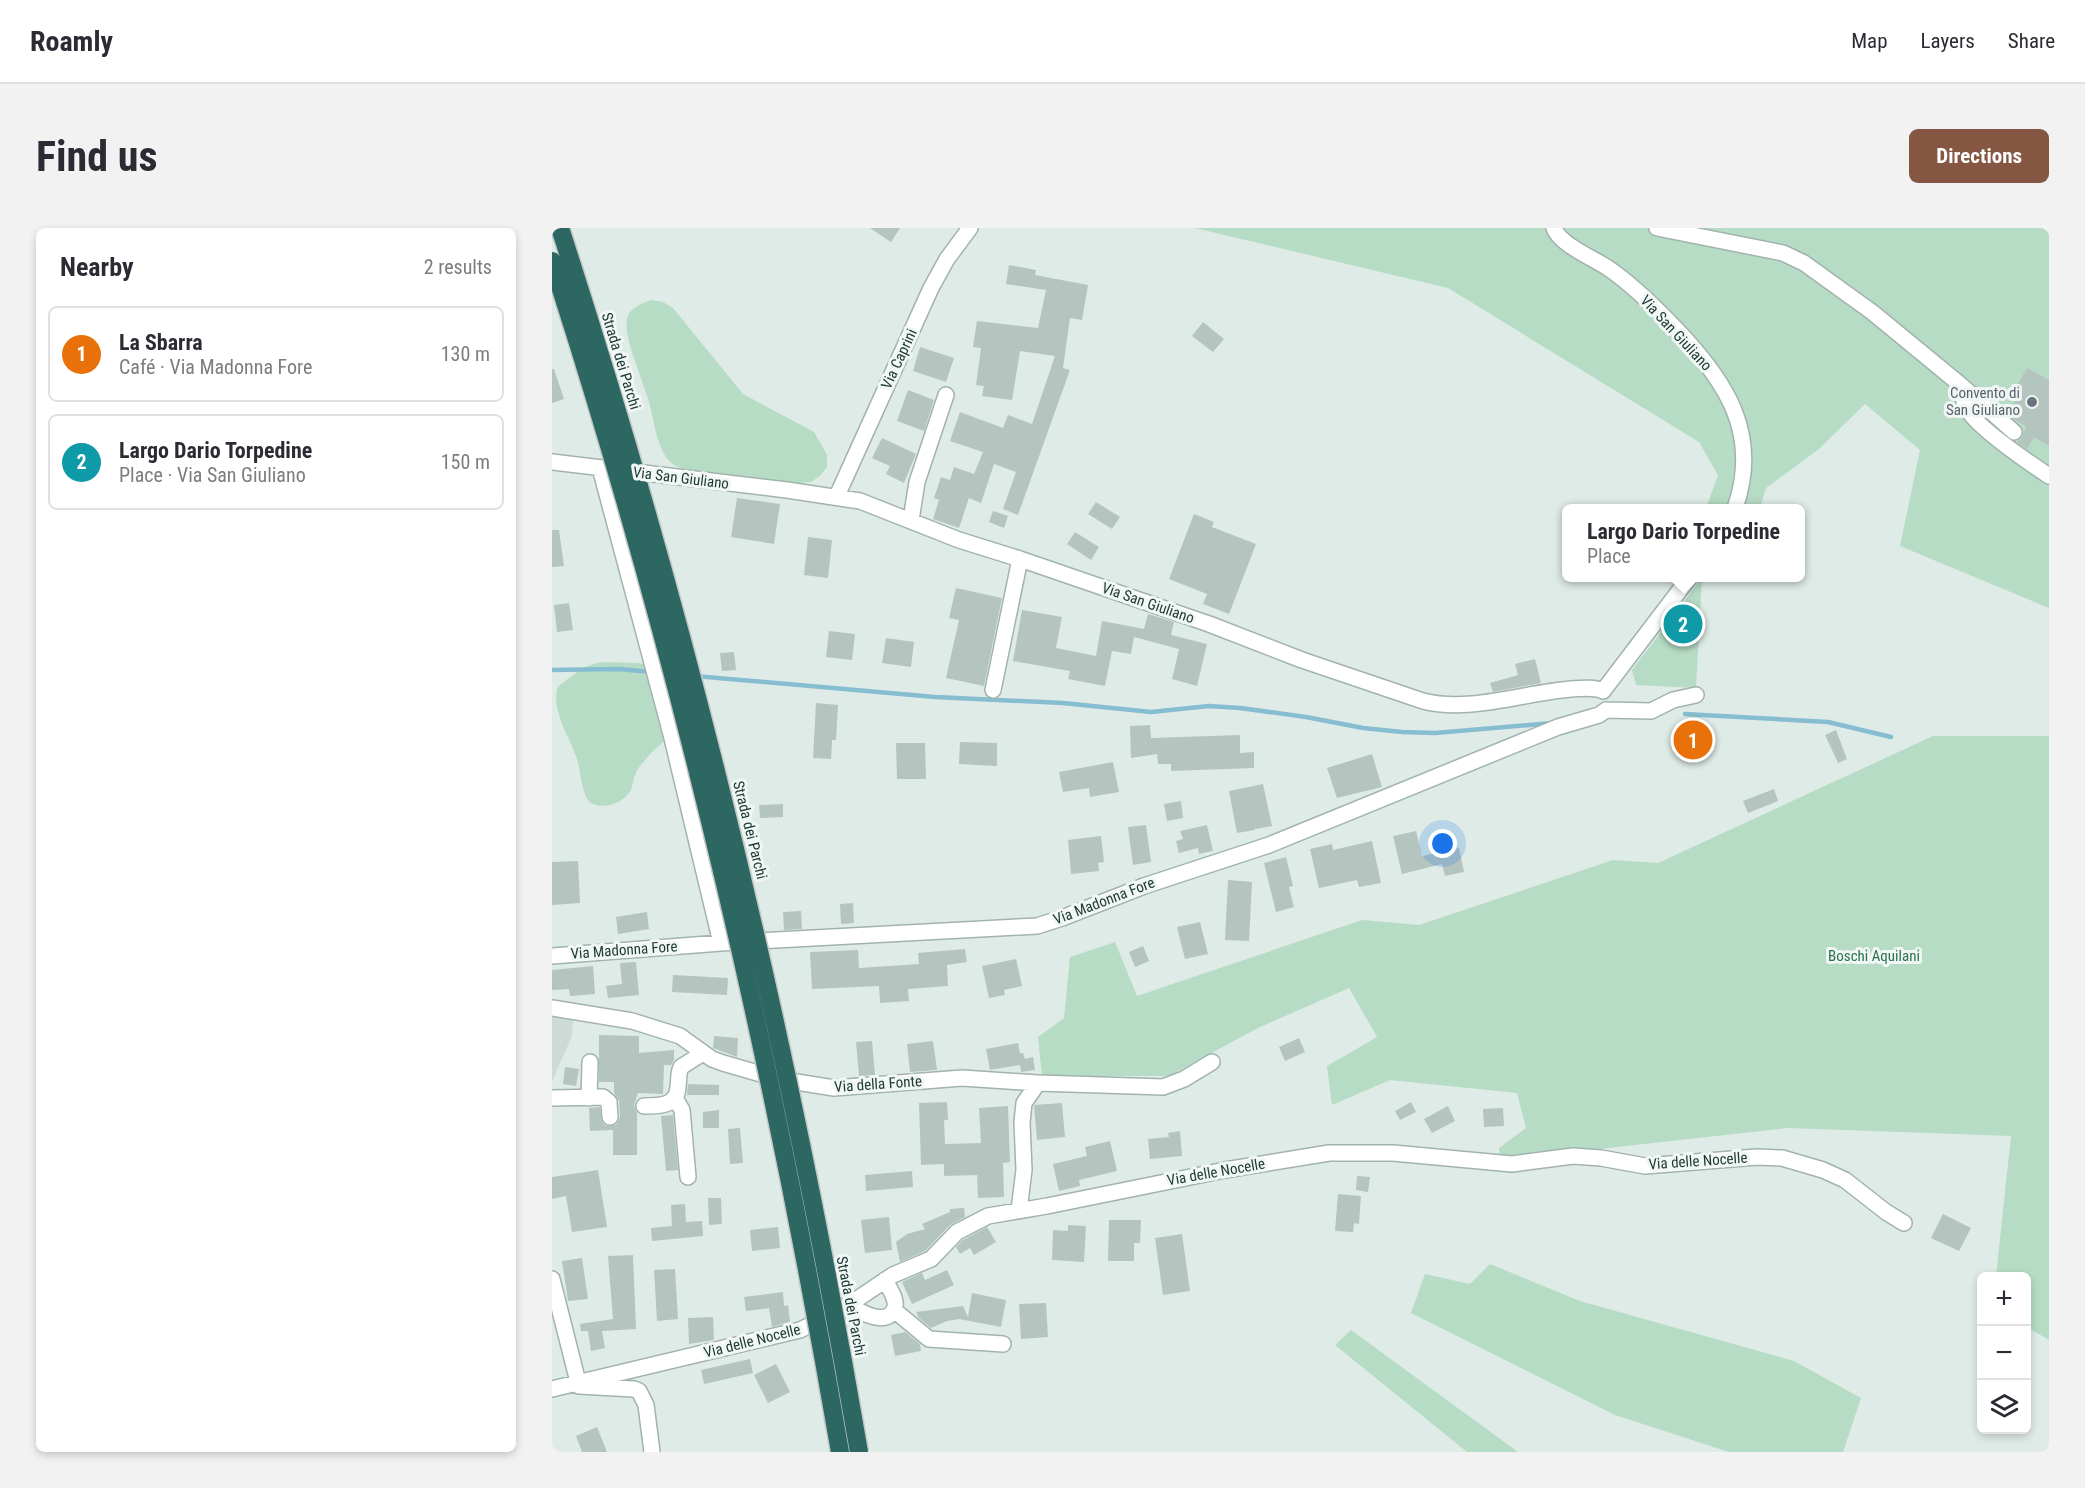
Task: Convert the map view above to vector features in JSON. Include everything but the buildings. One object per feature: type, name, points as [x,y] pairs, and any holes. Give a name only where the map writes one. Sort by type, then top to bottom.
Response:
[{"type":"highway","name":"Strada dei Parchi","points":[[560,228],[659,553],[744,880],[816,1217],[859,1452]]},
{"type":"highway","points":[[552,261],[621,488],[672,669],[724,879],[799,1220],[840,1452]]},
{"type":"street","name":"Via Caprini","points":[[837,496],[931,288],[970,228]]},
{"type":"street","name":"Via San Giuliano","points":[[1554,228],[1562,240],[1610,269],[1661,314],[1718,378],[1733,407],[1743,438],[1744,473],[1736,504]]},
{"type":"street","points":[[1658,228],[1791,256],[1816,271],[1872,312],[2014,432]]},
{"type":"street","points":[[1962,386],[1965,407],[1975,420],[2023,459],[2049,476]]},
{"type":"street","points":[[911,520],[917,482],[946,395]]},
{"type":"street","name":"Via San Giuliano","points":[[552,462],[837,496],[868,503],[959,540],[1209,624],[1302,660],[1433,704],[1463,705],[1566,690],[1595,688],[1603,691]]},
{"type":"street","points":[[600,468],[673,744],[721,943]]},
{"type":"street","points":[[993,690],[1020,559]]},
{"type":"street","points":[[1686,582],[1603,691],[1607,697],[1606,710],[1651,711],[1673,700],[1696,695]]},
{"type":"street","name":"Via Madonna Fore","points":[[552,956],[721,943],[1017,928],[1049,923],[1144,886],[1269,845],[1558,727],[1599,715],[1606,710]]},
{"type":"street","name":"Via della Fonte","points":[[552,1008],[620,1019],[652,1028],[680,1036],[712,1059],[797,1083],[834,1088],[962,1078],[1163,1087],[1184,1079],[1212,1062]]},
{"type":"street","points":[[644,1106],[667,1104],[675,1098],[680,1069],[702,1053]]},
{"type":"street","points":[[589,1098],[590,1062]]},
{"type":"street","points":[[1019,1210],[1024,1170],[1022,1122],[1024,1103],[1038,1083]]},
{"type":"street","points":[[552,1098],[600,1097],[608,1100],[610,1117]]},
{"type":"street","points":[[675,1098],[682,1110],[688,1177]]},
{"type":"street","name":"Via delle Nocelle","points":[[552,1389],[785,1335],[816,1324],[885,1280],[934,1256],[950,1238],[966,1226],[988,1216],[1225,1170],[1345,1152],[1424,1155],[1481,1163],[1512,1164],[1573,1156],[1601,1158],[1645,1166],[1770,1157],[1789,1160],[1834,1174],[1854,1185],[1886,1212],[1904,1223]]},
{"type":"street","points":[[552,1279],[579,1386],[639,1391],[646,1405],[652,1452]]},
{"type":"street","points":[[850,1304],[855,1309],[875,1317],[886,1316],[894,1310],[895,1301],[885,1280]]},
{"type":"street","points":[[894,1310],[929,1339],[1004,1344]]},
{"type":"shaded area","points":[[552,1013],[573,1017],[572,1036],[552,1082]]},
{"type":"green space","points":[[1195,228],[2049,228],[2049,608],[1900,546],[1920,450],[1865,404],[1819,449],[1766,488],[1761,504],[1707,504],[1718,475],[1699,442],[1448,288]]},
{"type":"green space","points":[[651,300],[663,302],[673,308],[743,394],[814,432],[827,455],[827,467],[820,476],[811,482],[798,483],[689,472],[668,460],[657,436],[627,327],[630,312]]},
{"type":"green space","points":[[1699,582],[1702,582],[1696,688],[1636,685],[1632,670]]},
{"type":"green space","points":[[603,662],[646,665],[671,732],[639,767],[628,795],[605,806],[593,804],[586,797],[576,756],[562,723],[556,697],[559,686],[576,673],[588,666]]},
{"type":"green space","name":"Boschi Aquilani","points":[[1933,736],[2049,736],[2049,1340],[2031,1329],[2031,1272],[1996,1272],[2011,1136],[1788,1128],[1500,1160],[1499,1148],[1526,1128],[1517,1093],[1390,1080],[1332,1105],[1327,1066],[1377,1037],[1349,988],[1258,1028],[1169,1076],[1042,1076],[1038,1037],[1064,1018],[1070,957],[1115,942],[1137,996],[1362,920],[1419,925],[1613,860],[1658,863]]},
{"type":"green space","points":[[1490,1264],[1580,1301],[1794,1361],[1861,1398],[1843,1452],[1729,1452],[1615,1415],[1411,1313],[1425,1274],[1470,1284]]},
{"type":"green space","points":[[1351,1330],[1518,1452],[1467,1452],[1335,1345]]},
{"type":"waterway","points":[[552,670],[619,669],[651,672]]},
{"type":"waterway","points":[[695,676],[935,697],[1063,703],[1151,712],[1209,706],[1240,708],[1402,732],[1435,733],[1552,723]]},
{"type":"waterway","points":[[1685,714],[1828,722],[1891,737]]},
{"type":"place","name":"Convento di San Giuliano","points":[[2032,402]]},
{"type":"place","name":"Largo Dario Torpedine","points":[[1683,624]]},
{"type":"place","name":"La Sbarra","points":[[1693,740]]}]
